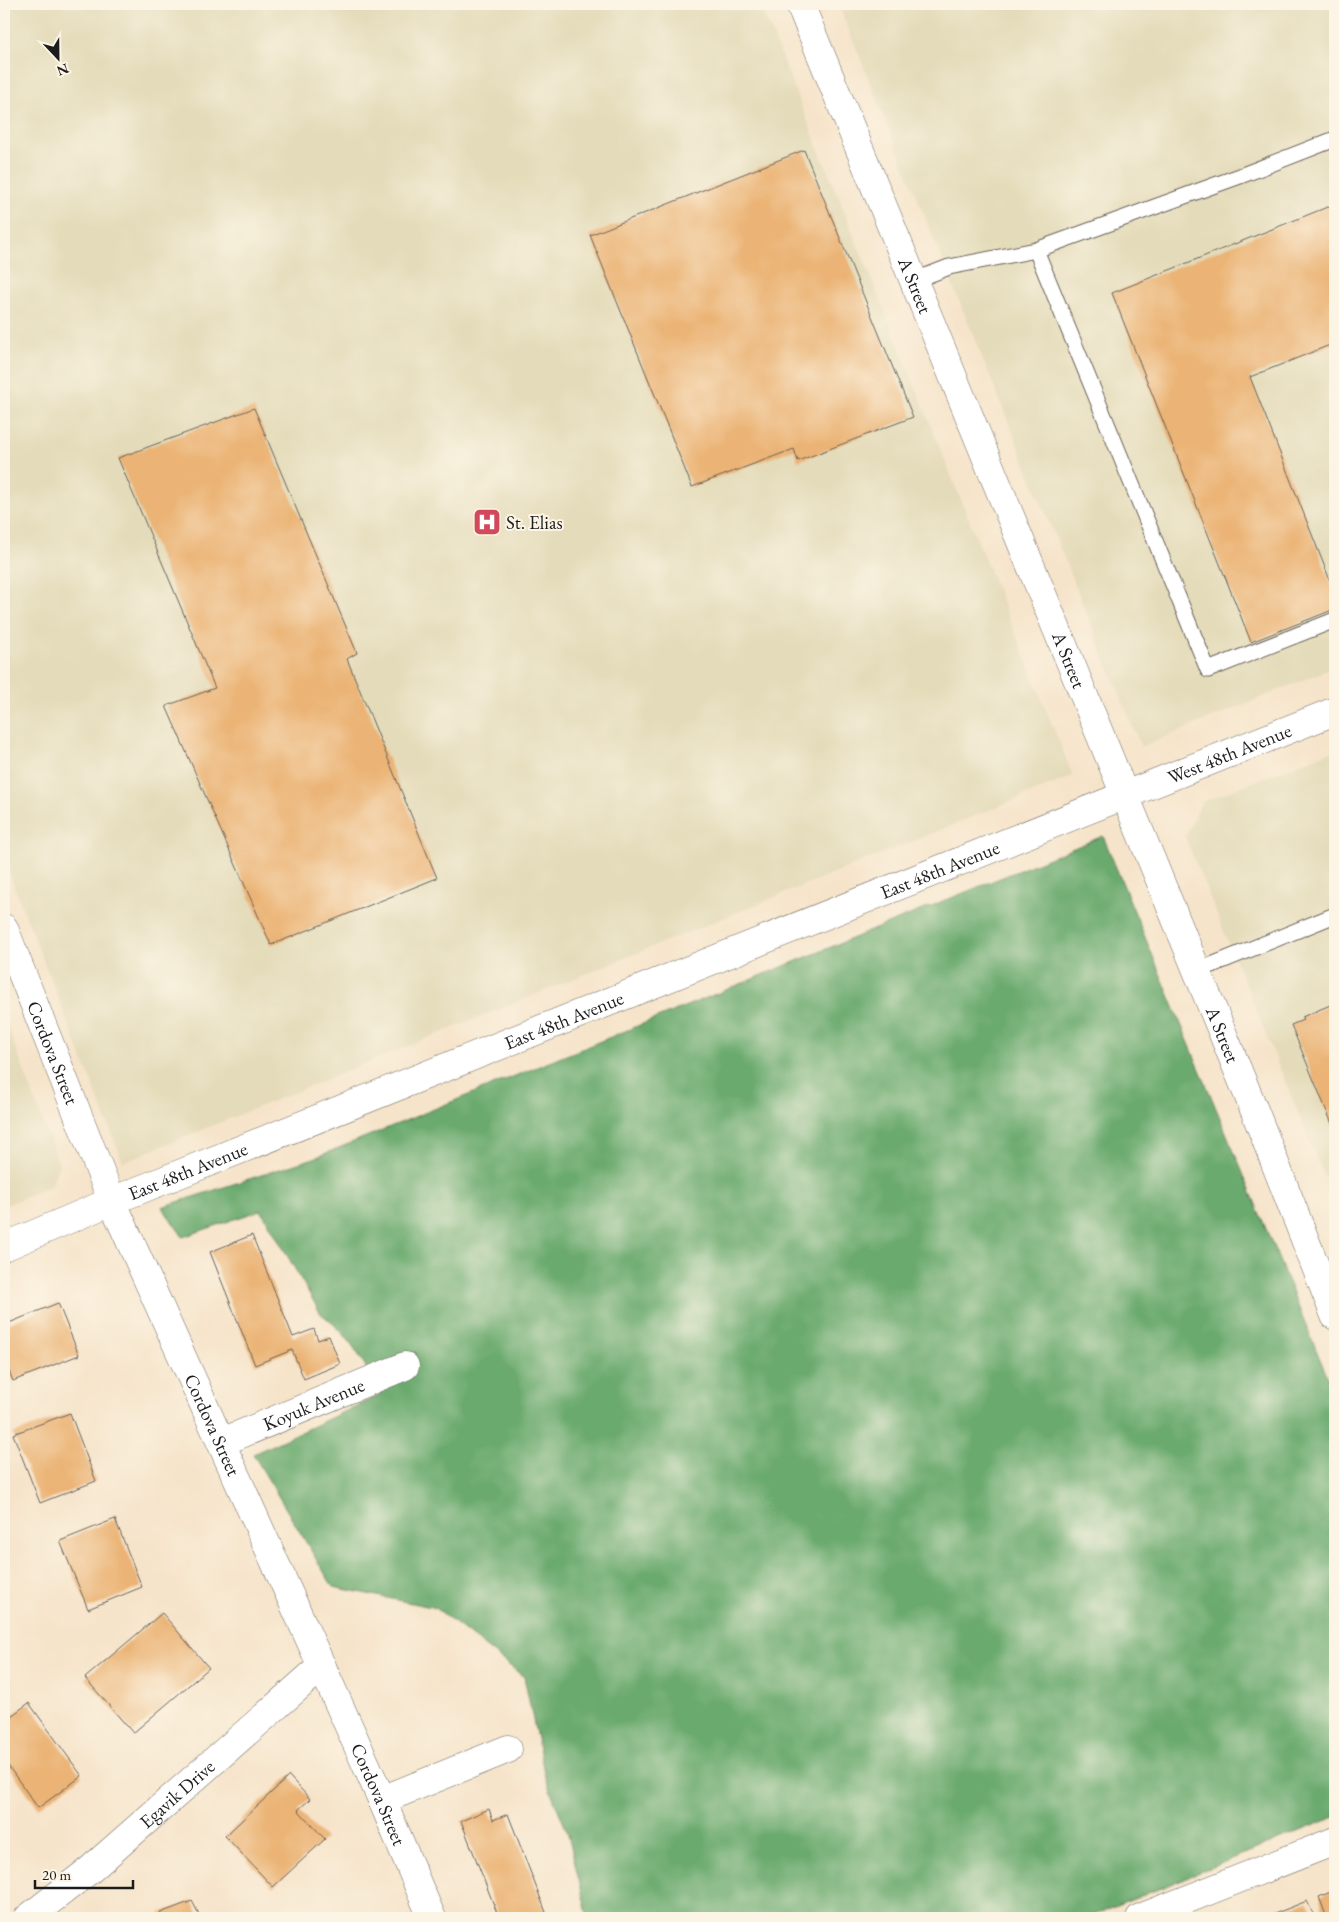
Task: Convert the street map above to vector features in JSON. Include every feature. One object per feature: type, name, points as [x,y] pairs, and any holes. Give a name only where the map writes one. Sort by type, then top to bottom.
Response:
[{"type":"street","name":"A Street","points":[[800,4],[1255,1112],[1335,1316]]},
{"type":"street","name":"West 48th Avenue","points":[[1123,794],[1335,711]]},
{"type":"street","name":"East 48th Avenue","points":[[4,1247],[112,1201],[1123,794]]},
{"type":"street","name":"Cordova Street","points":[[4,928],[112,1201],[382,1800],[432,1918]]},
{"type":"street","name":"Koyuk Avenue","points":[[222,1442],[405,1366]]},
{"type":"street","name":"Egavik Drive","points":[[28,1918],[91,1868],[322,1666]]},
{"type":"street","points":[[382,1800],[508,1749]]},
{"type":"street","points":[[1140,1918],[1335,1841]]},
{"type":"lane","points":[[913,281],[949,266],[1036,250],[1240,176],[1335,139]]},
{"type":"lane","points":[[1036,250],[1208,670],[1335,620]]},
{"type":"lane","points":[[1197,971],[1335,915]]},
{"type":"shaded area","name":"St. Elias","points":[[4,4],[760,4],[1073,776],[123,1162],[4,861]]},
{"type":"shaded area","points":[[838,4],[1335,4],[1335,667],[1141,747]]},
{"type":"shaded area","points":[[1335,750],[1335,1203],[1185,837],[1202,802]]},
{"type":"shaded area","points":[[4,1017],[59,1164],[51,1186],[4,1206]]},
{"type":"green space","points":[[1103,836],[1335,1395],[1335,1817],[1087,1918],[588,1918],[568,1834],[545,1777],[524,1677],[436,1608],[333,1587],[253,1454],[380,1395],[363,1361],[340,1330],[321,1314],[261,1210],[183,1237],[162,1207],[314,1158]]},
{"type":"building","points":[[804,150],[913,417],[798,461],[794,449],[692,487],[590,235]]},
{"type":"building","points":[[1335,204],[1335,343],[1250,377],[1335,593],[1335,609],[1251,642],[1112,293]]},
{"type":"building","points":[[254,408],[357,653],[347,659],[437,878],[271,945],[166,706],[215,688],[118,458]]},
{"type":"building","points":[[1335,1003],[1335,1131],[1291,1025],[1303,1020],[1302,1017]]},
{"type":"building","points":[[252,1235],[293,1337],[314,1329],[318,1340],[329,1336],[340,1364],[304,1379],[292,1350],[255,1365],[210,1252]]},
{"type":"building","points":[[58,1303],[79,1355],[13,1381],[4,1359],[4,1325]]},
{"type":"building","points":[[70,1413],[96,1481],[40,1503],[13,1434]]},
{"type":"building","points":[[115,1519],[142,1587],[88,1609],[60,1541]]},
{"type":"building","points":[[162,1613],[209,1668],[133,1733],[85,1678]]},
{"type":"building","points":[[29,1703],[82,1776],[38,1808],[4,1760],[4,1721]]},
{"type":"building","points":[[289,1776],[310,1799],[298,1810],[325,1839],[273,1887],[225,1836]]},
{"type":"building","points":[[489,1809],[493,1820],[508,1814],[547,1915],[540,1918],[499,1918],[461,1821]]},
{"type":"building","points":[[1335,1890],[1335,1918],[1327,1918],[1319,1897]]},
{"type":"building","points":[[192,1901],[201,1918],[163,1918],[160,1913]]},
{"type":"building","points":[[1307,1901],[1315,1918],[1264,1918]]},
{"type":"place","name":"St. Elias","points":[[487,522]]}]
